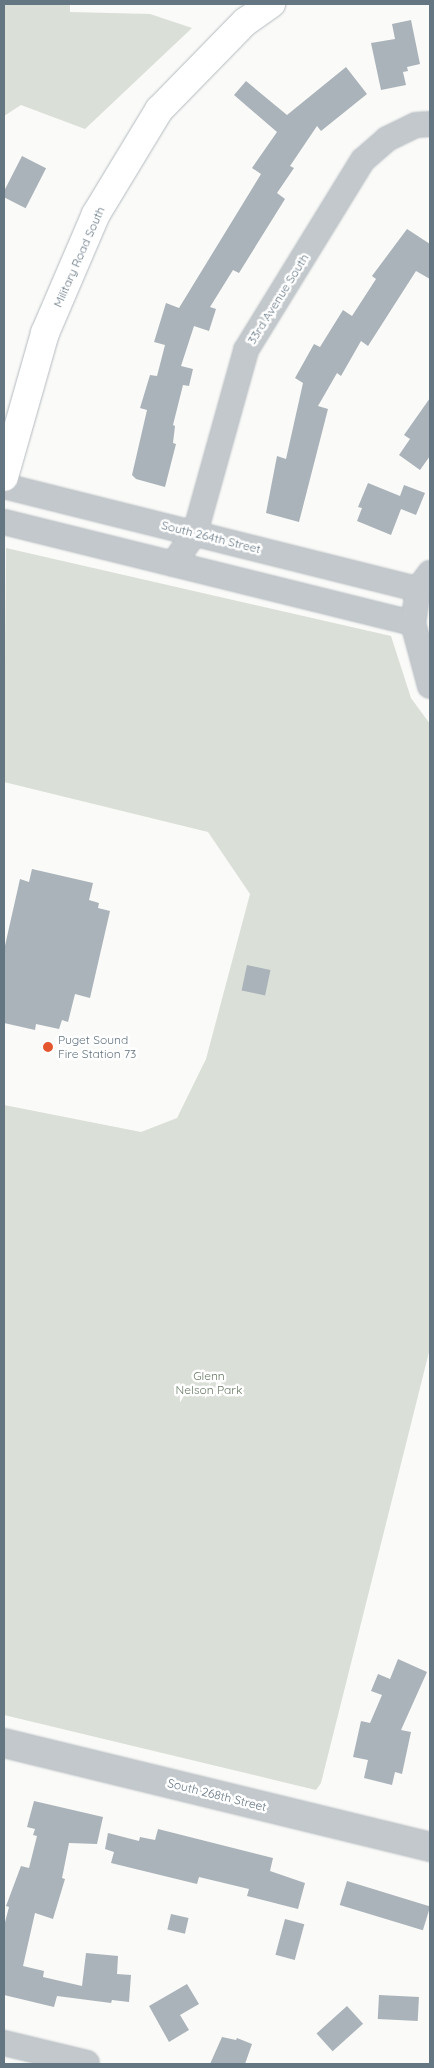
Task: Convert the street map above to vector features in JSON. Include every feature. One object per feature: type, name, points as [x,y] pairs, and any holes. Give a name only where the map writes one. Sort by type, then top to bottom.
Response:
[{"type":"main road","name":"Military Road South","points":[[4,477],[45,333],[96,214],[159,110],[245,22],[271,4]]},
{"type":"street","name":"33rd Avenue South","points":[[173,564],[195,533],[246,350],[363,160],[387,139],[423,125]]},
{"type":"street","name":"South 264th Street","points":[[4,486],[195,533],[424,581]]},
{"type":"street","points":[[4,522],[413,623]]},
{"type":"street","points":[[424,581],[413,623],[430,686]]},
{"type":"street","name":"South 268th Street","points":[[4,1743],[430,1844]]},
{"type":"street","points":[[4,2043],[87,2063]]},
{"type":"green space","points":[[4,4],[70,4],[70,12],[150,14],[192,28],[85,129],[21,105],[4,116]]},
{"type":"green space","name":"Glenn Nelson Park","points":[[6,548],[391,636],[411,698],[430,724],[430,1348],[321,1783],[316,1790],[4,1715],[4,1105],[141,1132],[177,1118],[206,1059],[250,894],[208,832],[4,782]]},
{"type":"building","points":[[411,20],[420,64],[407,67],[408,71],[403,72],[406,85],[381,90],[371,43],[395,39],[392,24]]},
{"type":"building","points":[[346,67],[367,94],[321,131],[317,126],[290,166],[294,168],[277,193],[285,199],[239,273],[233,270],[210,307],[216,309],[209,331],[194,326],[181,366],[193,369],[189,386],[183,385],[173,425],[175,426],[173,443],[176,444],[165,487],[136,479],[132,475],[147,410],[140,408],[150,375],[157,376],[165,345],[154,342],[166,303],[179,308],[261,174],[252,168],[277,132],[234,95],[246,81],[287,115]]},
{"type":"building","points":[[22,156],[46,168],[26,208],[4,197],[4,191]]},
{"type":"building","points":[[407,229],[430,244],[430,279],[416,271],[368,346],[361,341],[341,376],[337,373],[318,406],[328,409],[299,522],[266,513],[277,456],[286,459],[303,383],[295,378],[314,344],[320,347],[343,310],[352,316],[376,279],[372,276]]},
{"type":"building","points":[[430,398],[430,456],[420,470],[399,455],[410,439],[404,435]]},
{"type":"building","points":[[368,483],[400,496],[404,485],[425,493],[416,515],[401,509],[391,535],[357,521],[362,508],[358,507]]},
{"type":"building","points":[[32,869],[93,883],[89,900],[99,903],[98,908],[110,911],[90,998],[75,994],[68,1022],[62,1020],[59,1029],[36,1024],[35,1030],[4,1023],[4,950],[20,879],[29,882]]},
{"type":"building","points":[[247,965],[270,970],[265,995],[242,990]]},
{"type":"building","points":[[398,1659],[427,1672],[401,1730],[411,1732],[402,1774],[395,1772],[392,1785],[364,1778],[368,1760],[353,1757],[361,1721],[370,1723],[382,1695],[371,1691],[378,1674],[390,1679]]},
{"type":"building","points":[[34,1801],[103,1817],[97,1844],[69,1843],[62,1878],[65,1879],[53,1919],[35,1913],[23,1966],[44,1971],[43,1977],[82,1986],[86,1953],[118,1956],[117,1974],[131,1975],[129,2002],[112,2000],[111,2003],[57,1996],[54,2007],[4,1995],[4,1926],[9,1907],[6,1906],[21,1866],[29,1868],[37,1836],[33,1835],[35,1829],[27,1827]]},
{"type":"building","points":[[158,1829],[273,1858],[270,1871],[305,1883],[298,1909],[247,1896],[249,1889],[199,1877],[197,1884],[111,1863],[114,1852],[105,1849],[108,1833],[139,1841],[140,1837],[155,1840]]},
{"type":"building","points":[[347,1881],[430,1906],[423,1930],[340,1905]]},
{"type":"building","points":[[171,1914],[189,1918],[185,1934],[167,1930]]},
{"type":"building","points":[[285,1919],[304,1924],[295,1960],[275,1955]]},
{"type":"building","points":[[187,1984],[199,2004],[180,2015],[189,2030],[169,2042],[149,2006]]},
{"type":"building","points":[[379,1995],[419,1997],[418,2021],[378,2019]]},
{"type":"building","points":[[347,2006],[363,2024],[333,2051],[317,2033]]},
{"type":"building","points":[[222,2037],[236,2040],[237,2038],[252,2044],[245,2064],[210,2064]]},
{"type":"place","name":"Puget Sound Fire Station 73","points":[[48,1047]]}]
